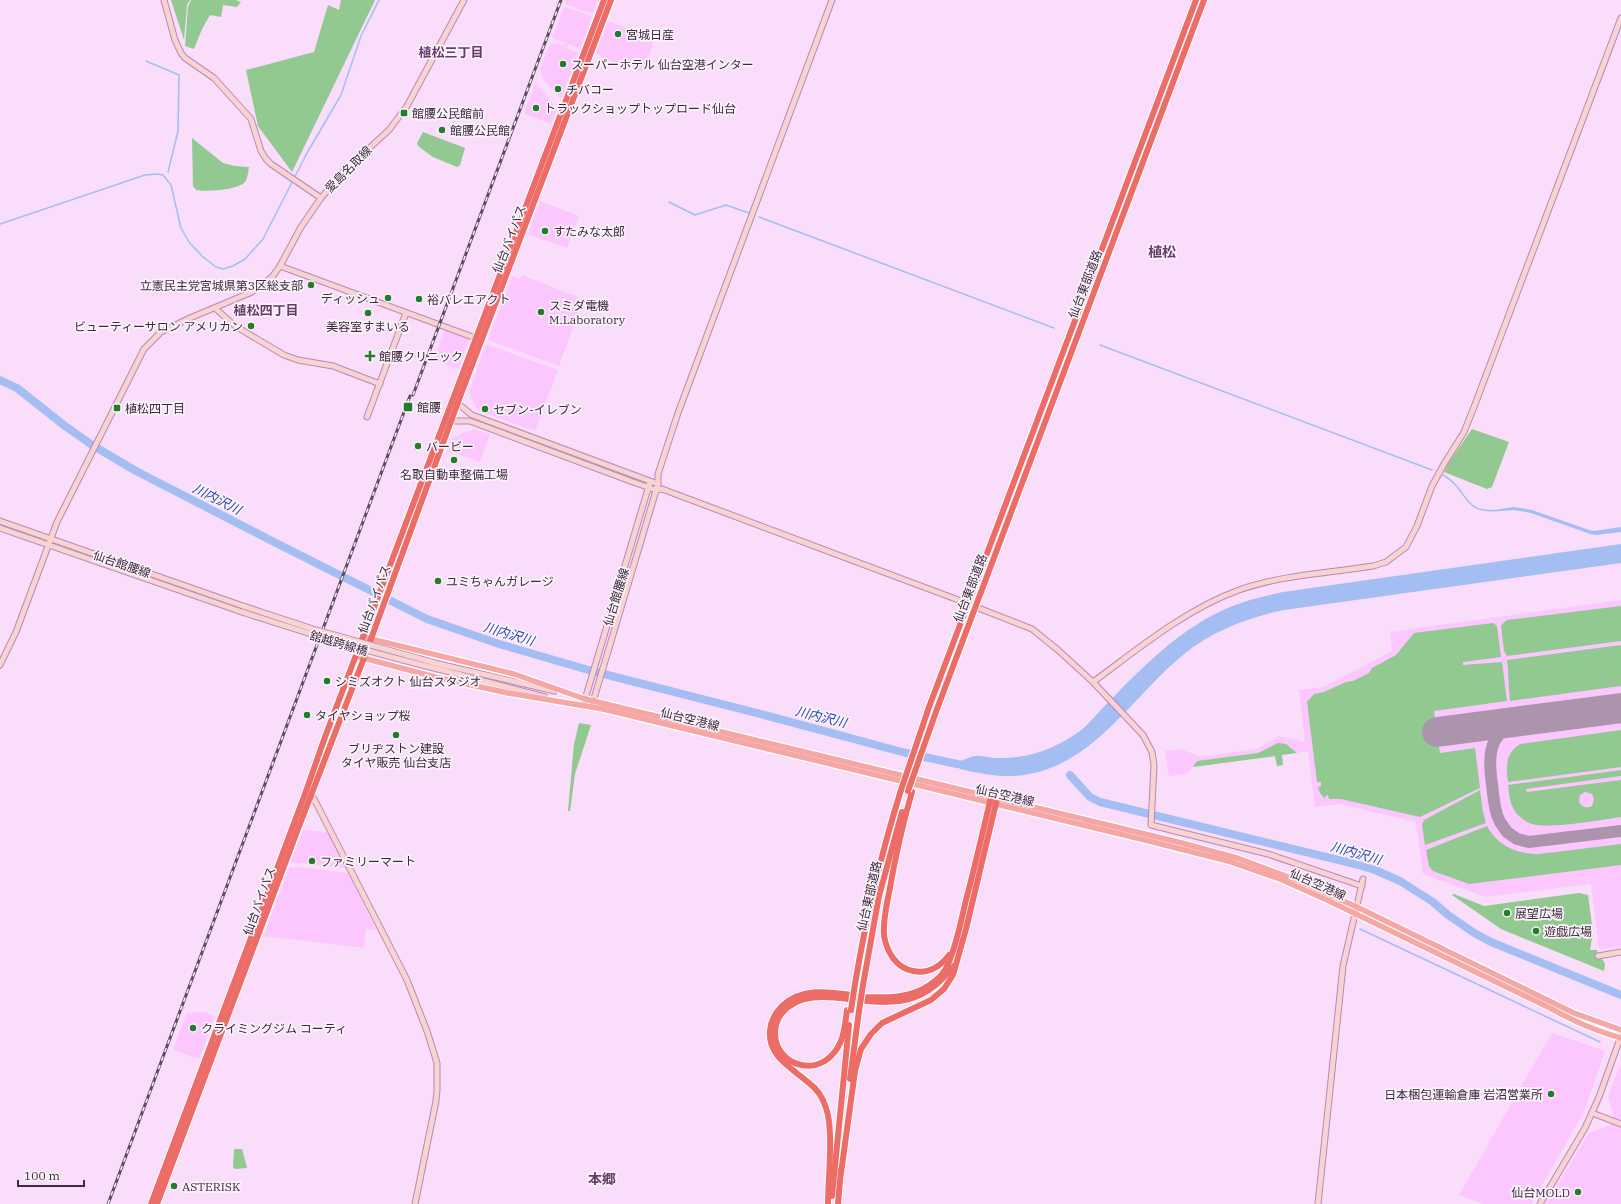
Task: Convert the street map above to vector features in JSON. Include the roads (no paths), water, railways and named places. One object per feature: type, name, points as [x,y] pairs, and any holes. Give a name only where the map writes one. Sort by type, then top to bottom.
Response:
[{"type":"highway","name":"仙台バイパス","points":[[479,339],[604,0]]},
{"type":"highway","name":"仙台バイパス","points":[[157,1204],[311,793],[364,658],[455,401],[611,0]]},
{"type":"highway","name":"仙台東部道路","points":[[831,1204],[840,1099],[853,984],[884,847],[901,790],[929,708],[1196,0]]},
{"type":"highway","name":"仙台東部道路","points":[[838,1204],[859,1011],[879,896],[919,759],[936,709],[1204,0]]},
{"type":"highway","name":"仙台バイパス","points":[[150,1204],[306,794],[325,738],[380,592],[448,421]]},
{"type":"highway","points":[[910,792],[885,917],[885,941],[890,954],[898,964],[910,971],[917,972],[936,968],[953,951]]},
{"type":"highway","points":[[828,1204],[830,1133],[828,1114],[823,1100],[814,1088],[785,1064],[775,1053],[770,1035],[774,1017],[781,1007],[790,1000],[809,993],[834,992],[866,997],[885,997],[902,996],[929,986],[941,974],[948,964],[953,951],[994,801]]},
{"type":"highway","points":[[841,1173],[855,1071],[864,1044],[870,1034],[882,1024],[924,1005],[938,996],[951,979],[966,929],[994,801]]},
{"type":"highway","points":[[849,1010],[841,1042],[827,1060],[814,1066],[801,1066],[789,1060],[780,1051],[776,1040],[775,1028],[779,1017],[788,1007],[794,1004],[817,997],[835,997],[880,1002],[908,1000],[923,994],[936,986],[956,963]]},
{"type":"main road","name":"仙台空港線","points":[[363,637],[514,674],[585,699],[592,704],[994,801],[1228,861],[1280,879],[1356,914],[1568,1018],[1591,1028],[1621,1038]]},
{"type":"main road","name":"仙台空港線","points":[[356,656],[435,677],[508,693],[567,704],[583,706],[592,704]]},
{"type":"main road","name":"仙台空港線","points":[[994,801],[1178,842],[1237,858],[1299,881],[1357,907],[1574,1013],[1621,1030]]},
{"type":"street","name":"愛島名取線","points":[[164,0],[175,40],[181,53],[185,58],[214,78],[242,108],[254,124],[257,140],[266,159],[321,198],[343,172],[389,130],[415,93],[464,0]]},
{"type":"street","points":[[650,482],[658,474],[678,413],[832,0]]},
{"type":"street","points":[[1093,682],[1193,612],[1220,597],[1267,582],[1373,566],[1386,562],[1406,548],[1432,486],[1464,432],[1621,18]]},
{"type":"street","points":[[0,665],[16,632],[50,538],[63,507],[144,349],[161,332],[175,324],[216,308],[262,286],[272,277],[280,266],[301,227],[321,198]]},
{"type":"street","points":[[280,266],[479,339]]},
{"type":"street","points":[[216,308],[235,326],[284,355],[298,360],[332,366],[380,384]]},
{"type":"street","points":[[367,417],[406,313]]},
{"type":"street","points":[[455,401],[472,415],[658,484],[662,489]]},
{"type":"street","points":[[448,421],[470,421],[656,490],[662,489],[960,601]]},
{"type":"street","name":"仙台館腰線","points":[[592,704],[658,484],[658,474]]},
{"type":"street","name":"仙台館腰線","points":[[583,706],[650,482]]},
{"type":"street","name":"仙台館腰線","points":[[0,521],[242,609]]},
{"type":"street","name":"仙台館腰線","points":[[0,528],[242,609]]},
{"type":"street","name":"舘越跨線橋","points":[[242,609],[333,641],[383,656],[438,666]]},
{"type":"street","points":[[981,609],[1032,630],[1058,650],[1093,682],[1144,735],[1152,752],[1154,765],[1151,825],[1268,854],[1362,886]]},
{"type":"street","points":[[438,666],[570,694]]},
{"type":"street","points":[[438,666],[567,704]]},
{"type":"street","points":[[311,793],[407,980],[427,1031],[436,1063],[437,1090],[415,1204]]},
{"type":"street","points":[[1318,1204],[1343,966],[1363,879]]},
{"type":"street","points":[[1598,956],[1621,952]]},
{"type":"street","points":[[1540,1204],[1585,1128],[1621,1038]]},
{"type":"street","points":[[1592,1112],[1621,1124]]},
{"type":"water","points":[[1514,507],[1532,510],[1589,530],[1594,531],[1621,527],[1621,532],[1596,535],[1590,534],[1531,513],[1514,510],[1500,511],[1500,509]]},
{"type":"water","points":[[1621,544],[1621,563],[1284,610],[1243,621],[1218,632],[1183,655],[1163,673],[1107,730],[1087,747],[1065,761],[1041,771],[1014,776],[994,775],[960,769],[963,760],[972,756],[1012,758],[1034,754],[1064,741],[1084,728],[1113,697],[1161,651],[1195,625],[1238,604],[1283,592]]},
{"type":"waterway","points":[[0,224],[145,175],[157,174],[163,175],[171,185],[181,228],[189,242],[202,256],[216,267],[223,269],[233,266],[245,259],[263,239],[307,153],[341,95],[361,36],[379,0]]},
{"type":"waterway","points":[[146,61],[179,75],[178,131],[168,172]]},
{"type":"waterway","points":[[669,202],[695,215],[726,205],[749,213]]},
{"type":"waterway","points":[[759,217],[1054,328]]},
{"type":"waterway","points":[[1100,345],[1432,470]]},
{"type":"waterway","name":"川内沢川","points":[[0,380],[17,388],[65,426],[92,445],[136,471],[427,619],[499,644],[592,671],[906,753],[972,766]]},
{"type":"waterway","points":[[1443,475],[1452,481],[1472,505],[1479,509],[1489,511],[1502,510]]},
{"type":"waterway","name":"川内沢川","points":[[1070,775],[1090,797],[1100,802],[1375,870],[1400,881],[1433,902],[1448,915],[1476,934],[1491,942],[1621,995]]},
{"type":"waterway","points":[[1360,929],[1600,1042]]},
{"type":"railway","points":[[413,395],[561,0]]},
{"type":"railway","points":[[108,1204],[410,396]]},
{"type":"place","name":"宮城日産","points":[[618,34]]},
{"type":"place","name":"スーパーホテル 仙台空港インター","points":[[563,64]]},
{"type":"place","name":"チバコー","points":[[558,89]]},
{"type":"place","name":"トラックショップトップロード仙台","points":[[536,108]]},
{"type":"place","name":"館腰公民館前","points":[[404,113]]},
{"type":"place","name":"館腰公民館","points":[[442,130]]},
{"type":"place","name":"すたみな太郎","points":[[545,231]]},
{"type":"place","name":"立憲民主党宮城県第3区総支部","points":[[311,285]]},
{"type":"place","name":"ディッシュ","points":[[388,298]]},
{"type":"place","name":"裕バレエアクト","points":[[419,299]]},
{"type":"place","name":"スミダ電機 M.Laboratory","points":[[541,312]]},
{"type":"place","name":"美容室すまいる","points":[[368,313]]},
{"type":"place","name":"ビューティーサロン アメリカン","points":[[251,326]]},
{"type":"place","name":"館腰クリニック","points":[[370,356]]},
{"type":"place","name":"館腰","points":[[408,407]]},
{"type":"place","name":"植松四丁目","points":[[117,408]]},
{"type":"place","name":"セブン-イレブン","points":[[485,409]]},
{"type":"place","name":"バービー","points":[[418,446]]},
{"type":"place","name":"名取自動車整備工場","points":[[454,460]]},
{"type":"place","name":"ユミちゃんガレージ","points":[[438,581]]},
{"type":"place","name":"シミズオクト 仙台スタジオ","points":[[327,681]]},
{"type":"place","name":"タイヤショップ桜","points":[[307,715]]},
{"type":"place","name":"ブリヂストン建設 タイヤ販売 仙台支店","points":[[396,735]]},
{"type":"place","name":"ファミリーマート","points":[[312,861]]},
{"type":"place","name":"展望広場","points":[[1507,913]]},
{"type":"place","name":"遊戯広場","points":[[1536,931]]},
{"type":"place","name":"クライミングジム コーティ","points":[[193,1028]]},
{"type":"place","name":"日本梱包運輸倉庫 岩沼営業所","points":[[1551,1094]]},
{"type":"place","name":"ASTERISK","points":[[174,1186]]},
{"type":"place","name":"仙台MOLD","points":[[1578,1192]]},
{"type":"district","name":"植松三丁目","points":[[451,52]]},
{"type":"district","name":"植松","points":[[1162,252]]},
{"type":"district","name":"植松四丁目","points":[[266,310]]},
{"type":"district","name":"本郷","points":[[602,1179]]}]
